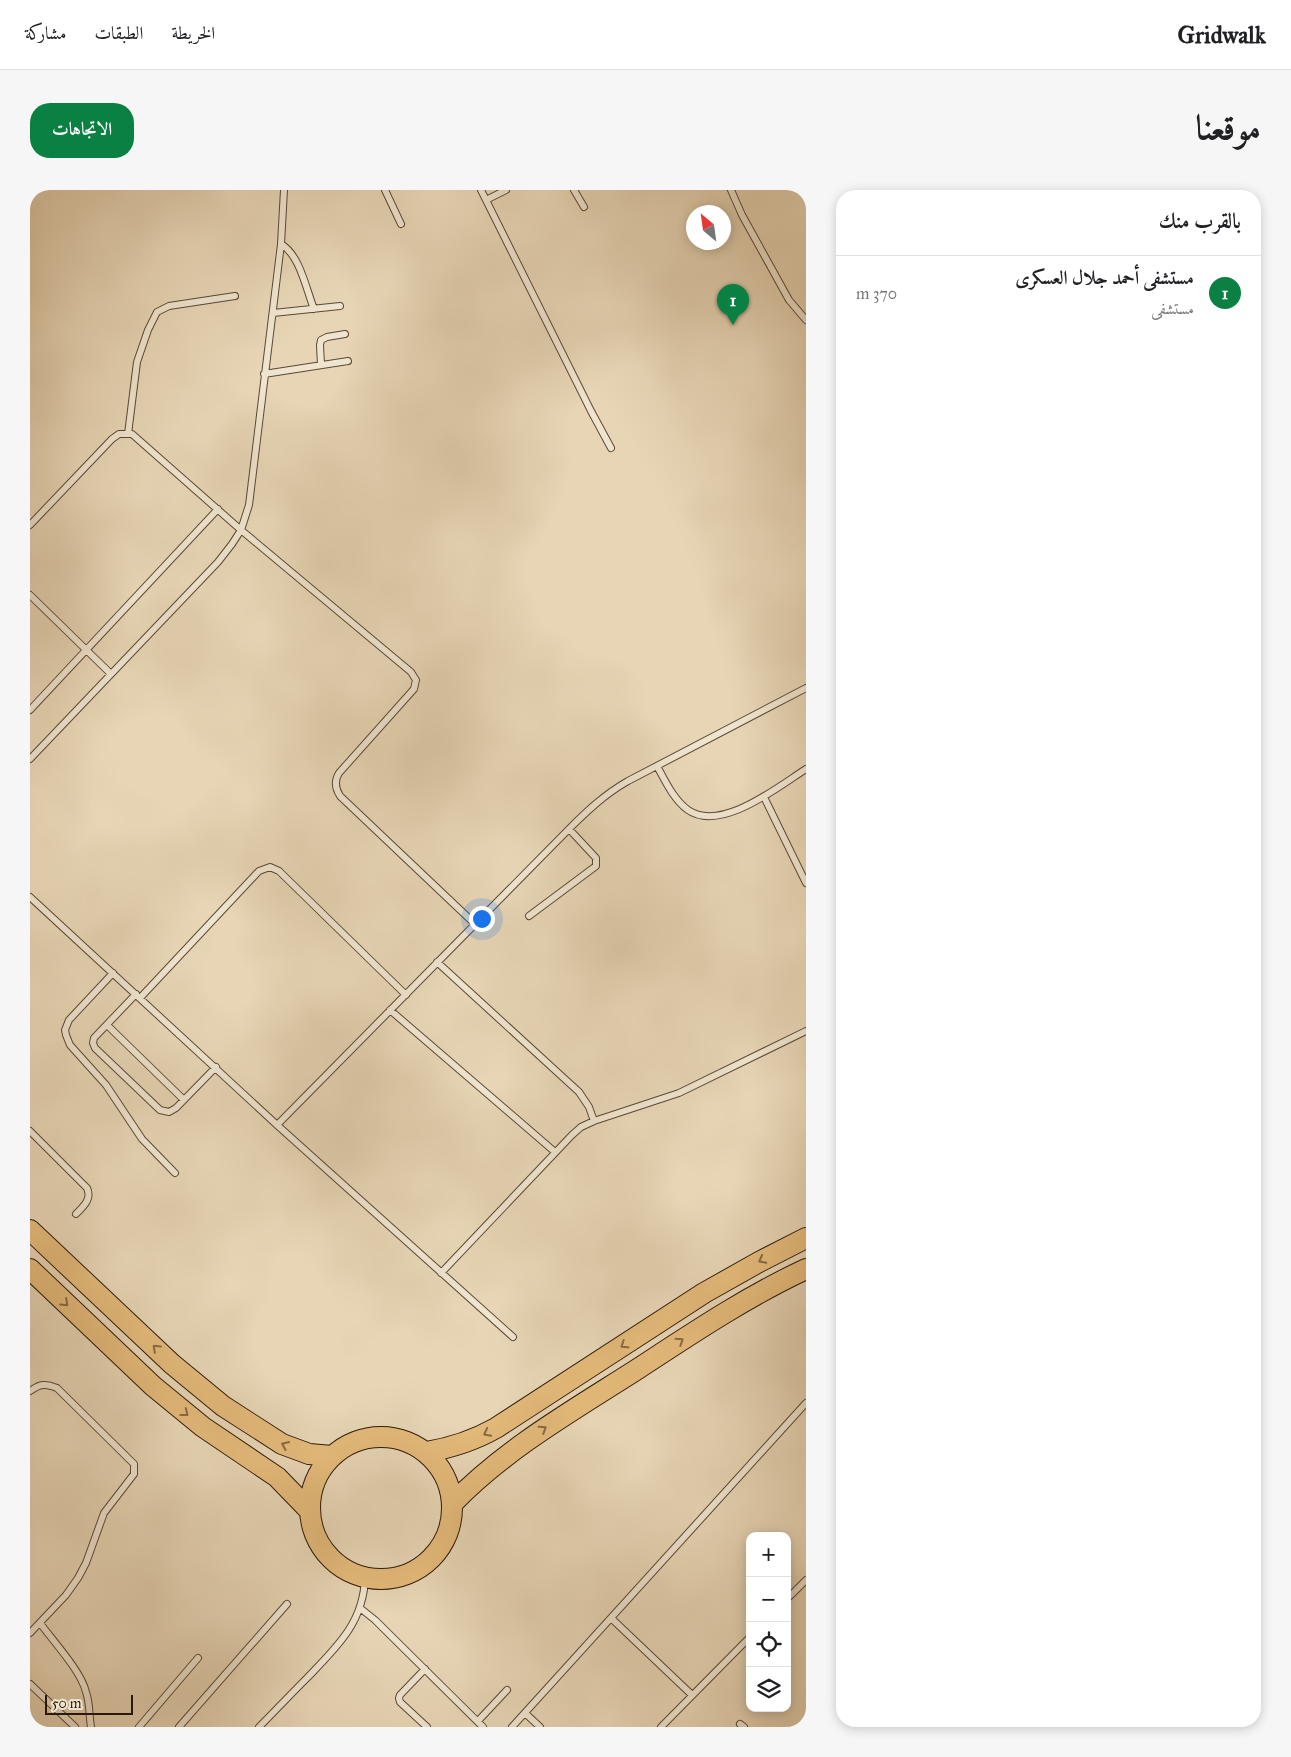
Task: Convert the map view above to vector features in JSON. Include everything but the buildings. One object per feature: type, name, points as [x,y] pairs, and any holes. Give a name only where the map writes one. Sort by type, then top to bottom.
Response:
[{"type":"main road","points":[[30,1230],[172,1364],[223,1406],[282,1444],[309,1454],[332,1456]]},
{"type":"main road","points":[[426,1452],[463,1444],[496,1428],[704,1293],[806,1238]]},
{"type":"main road","points":[[30,1269],[159,1392],[203,1427],[277,1477],[310,1511]]},
{"type":"main road","points":[[452,1504],[489,1468],[538,1432],[720,1316],[806,1269]]},
{"type":"main road","points":[[373,1437],[406,1441],[426,1452],[444,1475],[451,1494],[450,1522],[439,1549],[422,1566],[412,1572],[395,1577],[377,1578],[365,1577],[344,1568],[326,1553],[315,1534],[310,1511],[315,1481],[332,1456],[356,1441],[373,1437]]},
{"type":"lane","points":[[30,759],[218,562],[241,530],[253,486],[264,374],[281,244],[284,190]]},
{"type":"lane","points":[[385,190],[401,224]]},
{"type":"lane","points":[[481,190],[611,448]]},
{"type":"lane","points":[[486,200],[506,190]]},
{"type":"lane","points":[[574,190],[584,207]]},
{"type":"lane","points":[[731,190],[742,215],[789,300],[806,320]]},
{"type":"lane","points":[[281,244],[296,259],[314,309]]},
{"type":"lane","points":[[128,434],[137,362],[148,330],[157,312],[169,306],[235,296]]},
{"type":"lane","points":[[273,313],[340,306]]},
{"type":"lane","points":[[321,365],[321,340],[345,334]]},
{"type":"lane","points":[[264,374],[348,361]]},
{"type":"lane","points":[[30,525],[112,439],[119,434],[136,436],[241,530],[414,676],[416,680],[414,689],[339,773],[335,784],[340,796],[475,924]]},
{"type":"lane","points":[[30,710],[218,509]]},
{"type":"lane","points":[[30,595],[111,674]]},
{"type":"lane","points":[[277,1125],[568,829],[612,790],[806,688]]},
{"type":"lane","points":[[657,766],[672,791],[688,810],[710,816],[748,805],[764,797],[806,769]]},
{"type":"lane","points":[[764,797],[806,883]]},
{"type":"lane","points":[[529,916],[596,866],[596,858],[568,829]]},
{"type":"lane","points":[[216,1068],[176,1108],[169,1112],[160,1110],[95,1048],[93,1040],[259,871],[270,867],[279,871],[406,994]]},
{"type":"lane","points":[[30,897],[277,1125],[513,1337]]},
{"type":"lane","points":[[437,962],[579,1092],[589,1107],[594,1121]]},
{"type":"lane","points":[[113,973],[69,1020],[65,1030],[67,1040],[106,1085],[142,1139],[175,1173]]},
{"type":"lane","points":[[390,1010],[555,1152]]},
{"type":"lane","points":[[106,1025],[184,1100]]},
{"type":"lane","points":[[441,1273],[576,1132],[594,1121],[679,1093],[806,1031]]},
{"type":"lane","points":[[30,1131],[89,1192],[87,1202],[76,1214]]},
{"type":"lane","points":[[30,1391],[39,1385],[47,1384],[57,1388],[134,1464],[135,1471],[104,1513],[89,1556],[78,1578],[66,1595],[30,1633]]},
{"type":"lane","points":[[512,1727],[806,1404]]},
{"type":"lane","points":[[259,1727],[334,1651],[350,1629],[360,1608],[365,1577]]},
{"type":"lane","points":[[791,1595],[806,1580]]},
{"type":"lane","points":[[179,1727],[288,1604]]},
{"type":"lane","points":[[360,1608],[375,1620],[483,1727]]},
{"type":"lane","points":[[611,1618],[692,1695]]},
{"type":"lane","points":[[40,1623],[83,1682],[87,1692],[91,1727]]},
{"type":"lane","points":[[661,1727],[746,1641]]},
{"type":"lane","points":[[139,1727],[198,1658]]},
{"type":"lane","points":[[425,1669],[399,1698],[400,1702],[427,1727]]},
{"type":"lane","points":[[30,1684],[76,1727]]},
{"type":"lane","points":[[478,1721],[507,1690]]},
{"type":"lane","points":[[525,1713],[535,1725]]},
{"type":"place","name":"مستشفى أحمد جلال العسكرى","points":[[733,325]]}]
